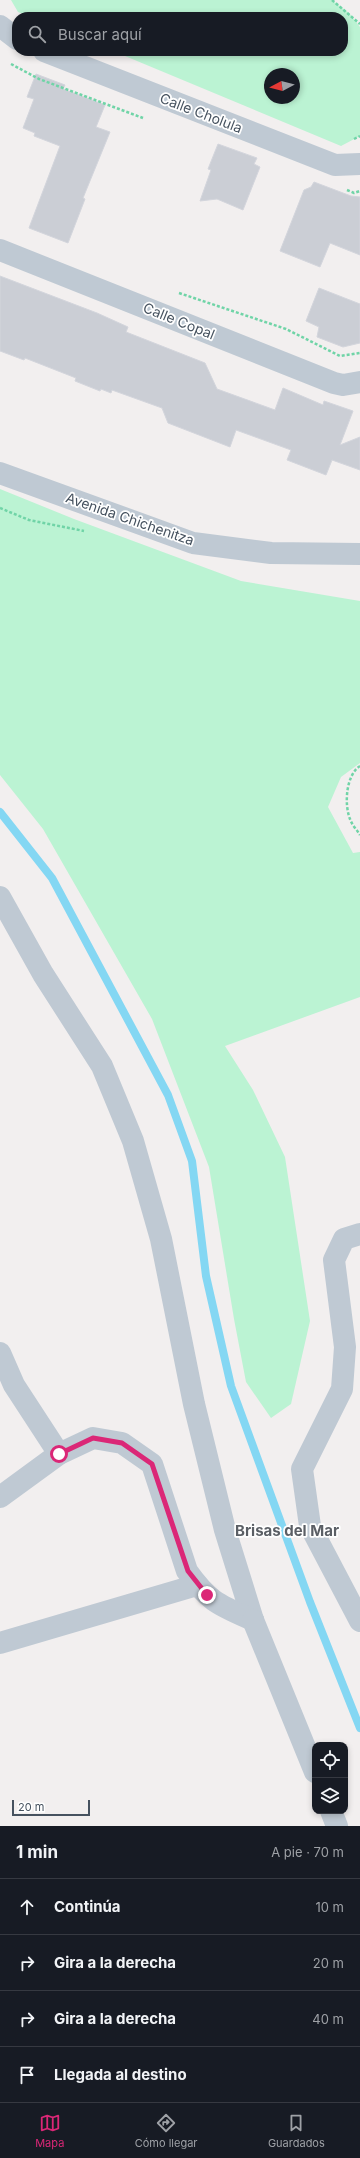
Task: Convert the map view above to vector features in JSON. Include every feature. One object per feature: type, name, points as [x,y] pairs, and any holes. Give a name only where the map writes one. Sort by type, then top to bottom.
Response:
[{"type":"street","points":[[0,26],[12,35]]},
{"type":"street","name":"Calle Cholula","points":[[57,56],[335,165],[360,164]]},
{"type":"street","name":"Calle Copal","points":[[0,250],[334,383],[343,385],[360,382]]},
{"type":"street","name":"Avenida Chichenitza","points":[[0,473],[193,543],[271,553],[360,554]]},
{"type":"street","points":[[0,897],[43,974],[102,1066],[132,1141],[161,1239],[194,1404],[225,1530],[253,1620],[312,1765]]},
{"type":"street","points":[[360,1234],[344,1239],[334,1260],[345,1347],[342,1389],[302,1469],[310,1526],[360,1621]]},
{"type":"street","points":[[0,1353],[14,1385],[59,1454]]},
{"type":"street","points":[[0,1497],[59,1454],[93,1438],[122,1443],[152,1464],[188,1571],[198,1585],[218,1605],[253,1620]]},
{"type":"street","points":[[0,1643],[198,1585]]},
{"type":"street","points":[[332,1814],[337,1826]]},
{"type":"path","points":[[332,0],[346,12]]},
{"type":"path","points":[[348,14],[360,24]]},
{"type":"path","points":[[360,766],[355,769],[346,792],[350,818],[360,835]]},
{"type":"green space","points":[[11,0],[332,0],[348,12],[18,12]]},
{"type":"green space","points":[[348,12],[360,27],[360,136],[341,146],[125,56],[348,56]]},
{"type":"green space","points":[[0,489],[74,519],[241,581],[360,601],[360,763],[341,777],[328,807],[353,853],[360,852],[360,997],[225,1046],[253,1090],[285,1157],[310,1321],[291,1404],[271,1418],[246,1382],[209,1167],[152,1019],[43,829],[0,775]]},
{"type":"building","points":[[36,74],[65,85],[63,89],[105,105],[96,127],[110,132],[83,198],[85,199],[68,243],[29,228],[60,146],[34,136],[35,133],[23,128],[34,99],[27,97]]},
{"type":"building","points":[[218,144],[257,158],[254,164],[260,167],[243,210],[217,199],[200,201],[211,170],[208,169]]},
{"type":"building","points":[[314,182],[351,196],[360,197],[360,255],[330,243],[320,267],[280,251],[304,190],[311,187]]},
{"type":"building","points":[[0,276],[97,313],[128,327],[126,332],[205,363],[217,389],[275,410],[283,388],[323,405],[324,401],[353,411],[340,445],[360,437],[360,470],[332,460],[326,475],[287,460],[291,450],[236,430],[230,447],[168,423],[162,408],[112,390],[111,393],[101,389],[100,391],[75,381],[76,378],[25,358],[24,360],[0,351]]},
{"type":"building","points":[[319,288],[360,304],[360,343],[343,347],[317,337],[319,327],[306,321]]},
{"type":"waterway","points":[[0,812],[52,878],[168,1095],[192,1161],[206,1276],[231,1386],[310,1602],[360,1728]]},
{"type":"district","name":"Brisas del Mar","points":[[287,1531]]},
{"type":"route","points":[[59,1454],[93,1438],[113,1440],[122,1443],[152,1464],[188,1571],[207,1595]]}]
